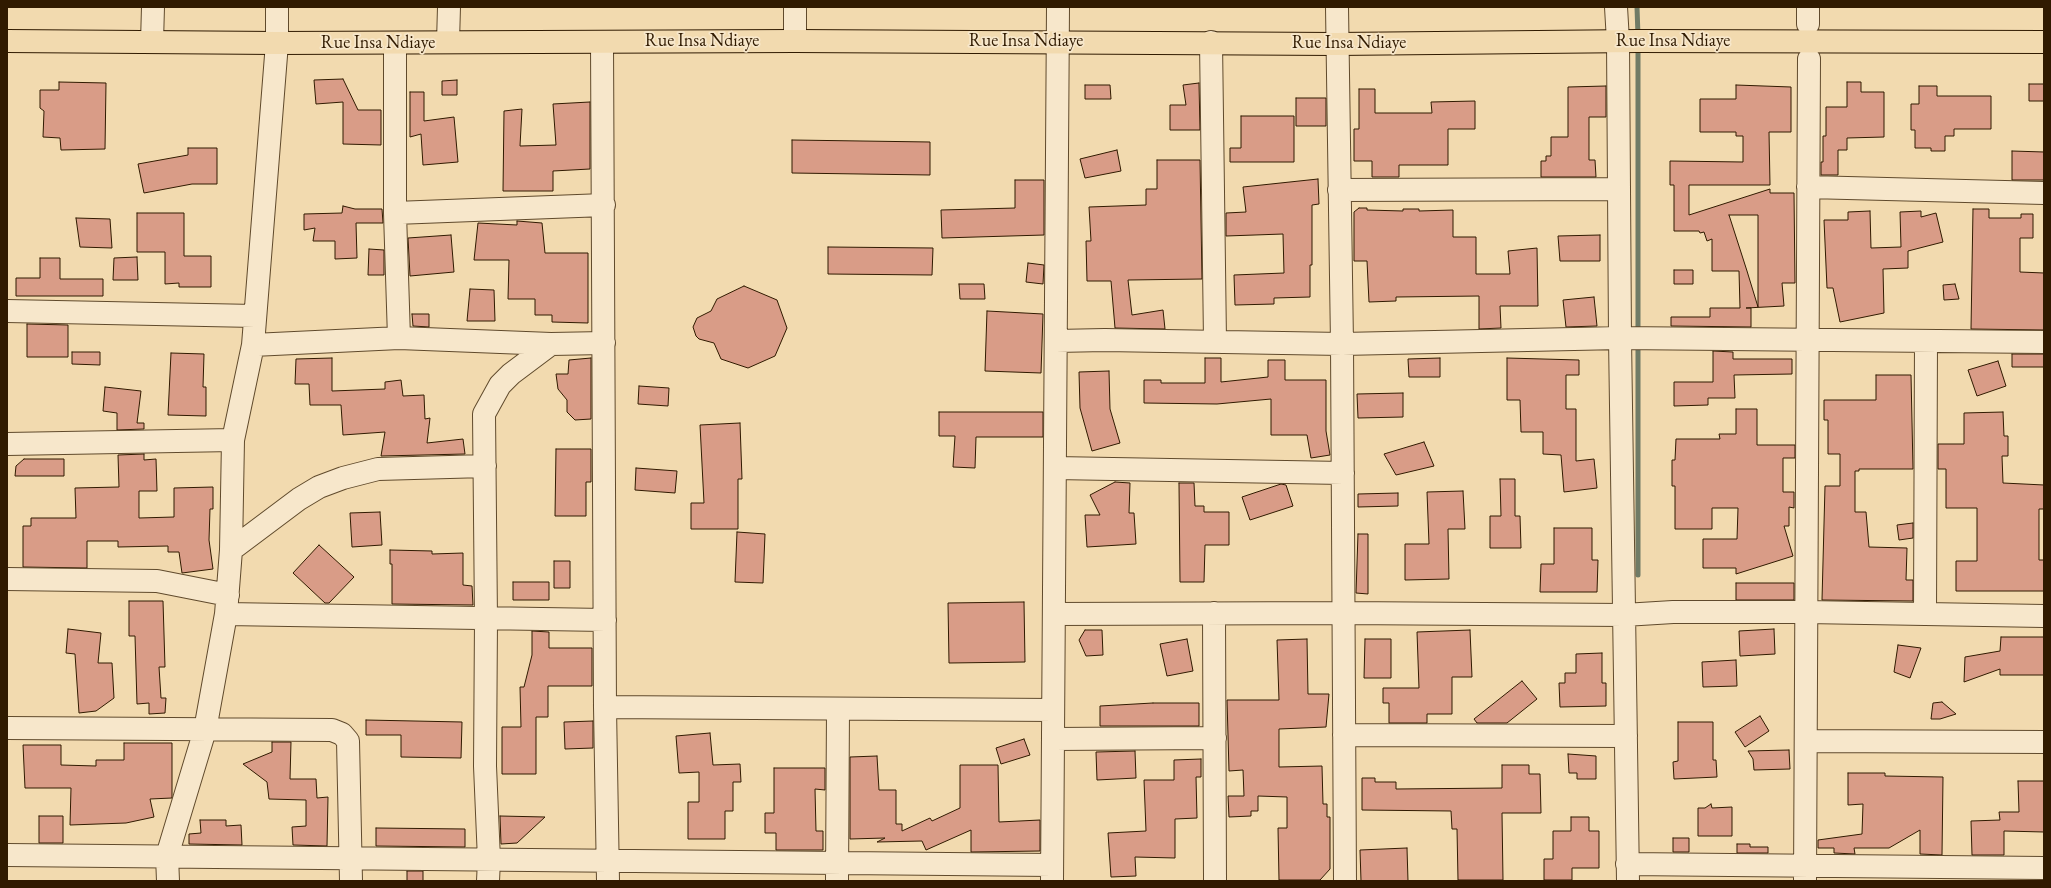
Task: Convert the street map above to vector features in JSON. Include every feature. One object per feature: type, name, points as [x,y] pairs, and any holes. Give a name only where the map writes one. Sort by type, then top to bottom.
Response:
[{"type":"main road","name":"Rue Insa Ndiaye","points":[[7,41],[277,43],[1058,41],[1336,44],[1618,41],[2044,42]]},
{"type":"street","points":[[152,42],[153,7]]},
{"type":"street","points":[[168,881],[167,856],[205,730],[227,604],[231,550],[233,440],[253,345],[277,43],[277,7]]},
{"type":"street","points":[[448,42],[449,7]]},
{"type":"street","points":[[795,7],[795,41]]},
{"type":"street","points":[[7,855],[350,858],[488,871],[1052,873],[1058,7]]},
{"type":"street","points":[[1337,7],[1336,44],[1342,344],[1345,881]]},
{"type":"street","points":[[1616,7],[1618,41],[1618,189],[1627,872],[1929,874],[2044,868]]},
{"type":"street","points":[[602,42],[604,205],[605,707],[608,871]]},
{"type":"street","points":[[1211,42],[1215,342]]},
{"type":"street","points":[[395,43],[395,213],[399,338]]},
{"type":"street","points":[[1805,873],[1809,59]]},
{"type":"street","points":[[1808,187],[2044,193]]},
{"type":"street","points":[[1339,190],[1618,189]]},
{"type":"street","points":[[395,213],[604,205]]},
{"type":"street","points":[[7,311],[255,316]]},
{"type":"street","points":[[253,345],[399,338],[551,344],[604,343]]},
{"type":"street","points":[[1056,341],[1105,340],[1342,344],[1620,338],[2044,342]]},
{"type":"street","points":[[1925,614],[1926,342]]},
{"type":"street","points":[[488,871],[485,766],[486,620],[484,414],[500,385],[551,344]]},
{"type":"street","points":[[7,444],[233,440]]},
{"type":"street","points":[[231,550],[298,499],[319,487],[343,478],[378,469],[485,466]]},
{"type":"street","points":[[1055,468],[1343,473]]},
{"type":"street","points":[[7,579],[157,581],[227,604],[486,620],[605,620]]},
{"type":"street","points":[[1054,614],[1343,613],[1624,615],[1673,612],[1806,612],[2044,616]]},
{"type":"street","points":[[1214,613],[1216,881]]},
{"type":"street","points":[[605,707],[1053,710]]},
{"type":"street","points":[[837,872],[838,709]]},
{"type":"street","points":[[7,728],[332,730],[342,734],[348,741],[350,881]]},
{"type":"street","points":[[1344,735],[1626,736]]},
{"type":"street","points":[[1053,739],[1215,738]]},
{"type":"street","points":[[1806,741],[2044,742]]},
{"type":"building","points":[[343,79],[358,110],[381,110],[381,145],[343,144],[343,102],[316,104],[314,80]]},
{"type":"building","points":[[457,80],[457,95],[442,95],[442,81]]},
{"type":"building","points":[[59,82],[106,83],[105,149],[61,150],[60,138],[43,137],[44,111],[40,108],[40,90],[59,90]]},
{"type":"building","points":[[1847,82],[1861,82],[1861,92],[1884,92],[1884,137],[1847,138],[1847,150],[1838,150],[1838,175],[1821,175],[1821,162],[1823,162],[1823,136],[1826,136],[1826,107],[1847,107]]},
{"type":"building","points":[[1199,83],[1200,130],[1170,130],[1170,105],[1186,105],[1183,85]]},
{"type":"building","points":[[2029,84],[2044,84],[2044,101],[2029,101]]},
{"type":"building","points":[[1085,85],[1110,85],[1111,99],[1085,99]]},
{"type":"building","points":[[1736,85],[1791,87],[1791,132],[1769,132],[1770,185],[1689,185],[1689,215],[1770,189],[1770,193],[1794,193],[1795,283],[1782,283],[1784,306],[1746,308],[1751,308],[1751,327],[1671,326],[1671,317],[1710,317],[1710,308],[1740,308],[1739,271],[1712,271],[1712,239],[1707,241],[1704,232],[1674,231],[1674,185],[1670,185],[1670,161],[1743,162],[1743,136],[1736,136],[1736,132],[1700,132],[1700,99],[1736,99]],"holes":[[[1729,215],[1758,215],[1758,307]]]},
{"type":"building","points":[[1606,86],[1606,117],[1589,117],[1589,160],[1595,160],[1596,177],[1541,177],[1541,161],[1546,161],[1546,156],[1551,156],[1551,137],[1568,137],[1568,87]]},
{"type":"building","points":[[1919,86],[1937,86],[1937,96],[1991,96],[1991,129],[1954,129],[1954,136],[1945,136],[1945,151],[1931,151],[1931,148],[1915,148],[1915,130],[1911,130],[1911,104],[1919,104]]},
{"type":"building","points":[[1359,89],[1375,89],[1375,113],[1432,113],[1431,102],[1475,101],[1475,129],[1448,129],[1448,165],[1399,165],[1399,177],[1372,177],[1372,161],[1354,161],[1354,129],[1359,129]]},
{"type":"building","points":[[410,92],[424,92],[424,121],[454,117],[458,162],[423,165],[421,134],[410,137]]},
{"type":"building","points":[[1296,98],[1326,98],[1326,126],[1296,126]]},
{"type":"building","points":[[590,102],[590,169],[553,171],[553,191],[503,191],[504,111],[522,109],[520,146],[556,145],[553,104]]},
{"type":"building","points":[[1241,116],[1294,116],[1294,162],[1230,162],[1230,148],[1241,148]]},
{"type":"building","points":[[792,140],[930,142],[930,175],[792,173]]},
{"type":"building","points":[[188,148],[217,148],[217,184],[192,184],[144,193],[138,164],[188,155]]},
{"type":"building","points":[[1117,150],[1121,171],[1085,178],[1080,159]]},
{"type":"building","points":[[2012,151],[2044,152],[2044,180],[2012,180]]},
{"type":"building","points":[[1157,160],[1200,160],[1202,279],[1128,280],[1132,315],[1163,310],[1165,329],[1115,328],[1111,281],[1087,281],[1086,241],[1091,241],[1089,207],[1146,205],[1146,189],[1157,189]]},
{"type":"building","points":[[1318,179],[1319,204],[1312,205],[1312,265],[1310,265],[1310,297],[1274,298],[1274,304],[1235,305],[1234,275],[1284,273],[1283,234],[1226,236],[1226,213],[1246,212],[1243,187]]},
{"type":"building","points":[[1015,180],[1044,180],[1044,235],[942,238],[941,210],[1015,208]]},
{"type":"building","points":[[343,206],[355,209],[382,209],[383,223],[356,223],[357,258],[335,259],[335,241],[313,241],[315,228],[304,230],[304,214],[342,213]]},
{"type":"building","points":[[1359,208],[1367,208],[1367,210],[1403,211],[1403,209],[1419,209],[1419,211],[1453,210],[1453,237],[1476,237],[1476,274],[1510,274],[1508,251],[1537,248],[1538,306],[1500,306],[1501,328],[1479,329],[1479,296],[1396,297],[1396,301],[1369,302],[1367,261],[1354,261],[1354,212]]},
{"type":"building","points":[[1973,209],[1989,209],[1989,218],[2021,218],[2021,214],[2033,214],[2033,238],[2020,238],[2020,272],[2044,273],[2044,330],[1971,329]]},
{"type":"building","points":[[1870,211],[1871,248],[1901,247],[1900,212],[1921,211],[1921,217],[1936,213],[1943,242],[1908,251],[1908,268],[1883,269],[1884,313],[1840,322],[1833,288],[1827,288],[1824,220],[1848,220],[1848,212]]},
{"type":"building","points":[[137,213],[184,213],[184,256],[211,256],[211,287],[179,287],[179,283],[165,284],[165,252],[137,252]]},
{"type":"building","points":[[76,218],[110,219],[112,248],[80,247]]},
{"type":"building","points":[[517,221],[542,223],[545,253],[588,253],[588,323],[552,322],[552,315],[535,315],[535,299],[508,299],[509,260],[474,260],[478,223],[517,225]]},
{"type":"building","points":[[451,235],[454,272],[410,276],[408,238]]},
{"type":"building","points":[[1600,235],[1600,261],[1560,261],[1558,236]]},
{"type":"building","points":[[828,247],[933,248],[932,275],[828,274]]},
{"type":"building","points":[[369,249],[384,250],[384,275],[368,275]]},
{"type":"building","points":[[137,257],[138,280],[113,280],[114,258]]},
{"type":"building","points":[[40,258],[60,258],[60,279],[103,279],[103,296],[16,296],[16,278],[40,278]]},
{"type":"building","points":[[1028,263],[1044,265],[1043,284],[1026,282]]},
{"type":"building","points":[[1674,270],[1693,270],[1693,284],[1674,284]]},
{"type":"building","points":[[959,284],[984,284],[985,299],[960,299]]},
{"type":"building","points":[[1955,284],[1959,299],[1944,300],[1943,285]]},
{"type":"building","points":[[744,286],[777,300],[787,328],[775,356],[748,368],[721,359],[714,343],[699,339],[696,336],[693,327],[697,318],[711,311],[717,299]]},
{"type":"building","points":[[470,289],[494,290],[495,321],[467,321]]},
{"type":"building","points":[[1594,297],[1597,326],[1566,327],[1563,300]]},
{"type":"building","points":[[987,311],[1043,314],[1041,373],[985,371]]},
{"type":"building","points":[[412,314],[429,314],[429,327],[413,326]]},
{"type":"building","points":[[27,324],[68,325],[68,357],[27,357]]},
{"type":"building","points":[[1713,351],[1733,352],[1733,359],[1792,359],[1792,374],[1734,375],[1735,398],[1708,398],[1708,405],[1674,406],[1674,382],[1713,382]]},
{"type":"building","points":[[72,352],[100,352],[100,365],[72,364]]},
{"type":"building","points":[[171,353],[204,354],[203,387],[206,387],[206,416],[168,415]]},
{"type":"building","points":[[2012,354],[2044,354],[2044,367],[2012,367]]},
{"type":"building","points":[[332,358],[332,391],[385,389],[385,382],[401,380],[403,396],[424,395],[425,419],[430,418],[427,443],[463,439],[465,454],[381,456],[385,432],[343,435],[341,405],[310,405],[309,384],[295,384],[296,359]]},
{"type":"building","points":[[591,358],[591,419],[575,420],[567,412],[567,400],[558,389],[556,374],[568,374],[569,360]]},
{"type":"building","points":[[1205,358],[1221,358],[1221,382],[1268,377],[1268,360],[1285,360],[1285,380],[1326,380],[1326,431],[1330,455],[1311,458],[1307,435],[1271,435],[1271,399],[1217,404],[1144,403],[1144,380],[1161,380],[1161,383],[1205,383]]},
{"type":"building","points":[[1440,358],[1440,377],[1409,377],[1408,359]]},
{"type":"building","points":[[1507,358],[1579,360],[1579,375],[1566,375],[1566,409],[1576,409],[1576,461],[1594,459],[1597,488],[1564,492],[1561,455],[1543,454],[1543,432],[1521,432],[1520,400],[1507,400]]},
{"type":"building","points":[[1998,361],[2006,386],[1977,396],[1968,370]]},
{"type":"building","points":[[1109,371],[1110,409],[1120,443],[1092,451],[1080,408],[1079,372]]},
{"type":"building","points":[[1876,375],[1911,375],[1913,469],[1859,469],[1859,471],[1855,471],[1855,512],[1866,512],[1869,547],[1907,548],[1906,580],[1913,580],[1913,601],[1822,600],[1825,486],[1840,486],[1840,454],[1828,454],[1828,420],[1824,420],[1824,400],[1876,400]]},
{"type":"building","points":[[639,386],[669,388],[668,406],[638,404]]},
{"type":"building","points":[[105,387],[141,391],[137,423],[144,423],[144,429],[117,430],[117,413],[103,411]]},
{"type":"building","points":[[1403,393],[1403,417],[1358,418],[1357,394]]},
{"type":"building","points":[[1736,409],[1757,409],[1757,445],[1795,445],[1795,458],[1783,458],[1783,492],[1794,492],[1794,508],[1789,507],[1789,526],[1784,526],[1793,556],[1736,574],[1736,568],[1703,568],[1703,539],[1737,539],[1738,508],[1712,508],[1712,529],[1675,529],[1675,486],[1672,486],[1672,460],[1675,460],[1676,439],[1720,439],[1719,434],[1736,434]]},
{"type":"building","points":[[939,412],[1043,412],[1043,437],[976,437],[975,468],[953,467],[955,436],[939,436]]},
{"type":"building","points":[[2003,412],[2004,436],[2008,436],[2008,456],[2002,456],[2003,483],[2044,485],[2044,509],[2039,509],[2039,560],[2044,560],[2044,591],[1956,591],[1956,561],[1977,561],[1977,508],[1946,508],[1946,469],[1938,469],[1938,444],[1964,444],[1964,413]]},
{"type":"building","points":[[740,423],[742,479],[738,479],[738,529],[691,529],[691,503],[704,503],[700,425]]},
{"type":"building","points":[[1424,442],[1434,466],[1396,475],[1384,454]]},
{"type":"building","points":[[556,449],[591,449],[591,482],[586,482],[586,516],[555,516]]},
{"type":"building","points":[[144,454],[144,460],[156,459],[157,491],[139,491],[139,518],[174,517],[174,488],[213,487],[213,509],[210,509],[209,540],[213,569],[182,573],[179,552],[168,552],[168,546],[118,547],[118,541],[87,541],[87,568],[23,567],[23,526],[31,526],[31,518],[76,518],[75,488],[119,487],[118,455]]},
{"type":"building","points":[[24,459],[64,459],[64,476],[15,476],[16,466]]},
{"type":"building","points":[[636,468],[677,471],[675,493],[635,490]]},
{"type":"building","points":[[1500,479],[1515,479],[1515,516],[1520,516],[1521,548],[1490,548],[1490,516],[1501,516]]},
{"type":"building","points":[[1115,482],[1130,483],[1129,513],[1134,513],[1136,544],[1087,547],[1085,515],[1100,515],[1090,495]]},
{"type":"building","points":[[1179,483],[1194,483],[1195,506],[1204,506],[1204,512],[1229,512],[1229,545],[1205,545],[1204,582],[1180,582]]},
{"type":"building","points":[[1281,484],[1286,485],[1293,506],[1250,520],[1242,497]]},
{"type":"building","points":[[1463,491],[1465,529],[1448,529],[1449,579],[1405,580],[1405,544],[1429,544],[1427,492]]},
{"type":"building","points":[[1398,493],[1398,506],[1358,507],[1358,494]]},
{"type":"building","points":[[380,512],[382,545],[352,547],[350,513]]},
{"type":"building","points":[[1913,523],[1913,538],[1899,540],[1897,525]]},
{"type":"building","points":[[1554,528],[1592,528],[1592,560],[1598,560],[1597,592],[1540,592],[1541,564],[1554,564]]},
{"type":"building","points":[[737,532],[765,534],[763,583],[735,582]]},
{"type":"building","points":[[1358,534],[1368,534],[1368,594],[1356,593]]},
{"type":"building","points":[[319,545],[354,577],[329,603],[325,603],[293,573]]},
{"type":"building","points":[[390,550],[432,551],[432,554],[463,553],[463,585],[472,586],[473,605],[392,604],[392,564],[390,564]]},
{"type":"building","points":[[554,561],[570,561],[570,588],[554,588]]},
{"type":"building","points":[[513,582],[549,582],[549,600],[513,600]]},
{"type":"building","points":[[1736,583],[1794,583],[1794,600],[1736,600]]},
{"type":"building","points":[[129,601],[163,601],[165,667],[159,667],[161,698],[166,698],[165,713],[149,714],[149,703],[137,704],[135,636],[129,636]]},
{"type":"building","points":[[1024,602],[1025,662],[949,663],[948,603]]},
{"type":"building","points":[[68,629],[101,633],[98,663],[112,663],[114,698],[96,711],[79,713],[75,654],[66,653]]},
{"type":"building","points":[[1774,629],[1775,654],[1740,656],[1739,631]]},
{"type":"building","points":[[1085,630],[1102,630],[1103,655],[1086,656],[1079,640]]},
{"type":"building","points":[[1470,630],[1472,677],[1452,677],[1452,714],[1427,714],[1427,723],[1389,723],[1389,703],[1383,703],[1383,688],[1419,688],[1417,632]]},
{"type":"building","points":[[532,631],[549,632],[549,648],[592,648],[592,686],[548,686],[548,717],[536,717],[536,774],[502,774],[502,727],[521,727],[520,687],[524,687],[532,655]]},
{"type":"building","points":[[2001,637],[2044,637],[2044,675],[2000,675],[2000,669],[1964,682],[1965,657],[2000,651]]},
{"type":"building","points":[[1187,639],[1193,671],[1167,676],[1160,644]]},
{"type":"building","points":[[1307,639],[1308,694],[1329,694],[1326,727],[1279,729],[1279,767],[1322,766],[1323,804],[1327,804],[1327,817],[1330,817],[1330,869],[1320,880],[1279,880],[1278,828],[1287,828],[1287,797],[1258,796],[1258,811],[1251,811],[1251,816],[1229,817],[1228,796],[1244,796],[1243,770],[1229,771],[1227,700],[1279,700],[1277,640]]},
{"type":"building","points":[[1365,639],[1391,639],[1391,678],[1364,678]]},
{"type":"building","points":[[1898,645],[1921,648],[1910,678],[1894,672]]},
{"type":"building","points":[[1602,653],[1602,683],[1606,683],[1606,706],[1560,707],[1559,683],[1565,683],[1565,673],[1576,673],[1576,654]]},
{"type":"building","points":[[1736,660],[1737,686],[1703,687],[1702,662]]},
{"type":"building","points":[[1522,681],[1537,699],[1507,723],[1477,723],[1474,719]]},
{"type":"building","points":[[1942,702],[1956,714],[1940,719],[1931,719],[1933,703]]},
{"type":"building","points":[[1153,703],[1199,703],[1199,726],[1100,726],[1100,706]]},
{"type":"building","points":[[1760,716],[1769,731],[1745,747],[1735,732]]},
{"type":"building","points":[[366,720],[462,722],[461,758],[401,757],[401,735],[366,735]]},
{"type":"building","points":[[593,721],[593,748],[565,749],[564,722]]},
{"type":"building","points":[[1678,722],[1713,722],[1713,760],[1716,760],[1717,777],[1674,779],[1673,762],[1678,761]]},
{"type":"building","points":[[710,733],[713,765],[740,764],[741,782],[733,782],[733,811],[725,811],[725,839],[688,839],[688,802],[699,802],[699,772],[679,773],[676,736]]},
{"type":"building","points":[[1024,739],[1030,755],[1001,764],[996,748]]},
{"type":"building","points":[[272,742],[291,742],[290,779],[316,779],[317,798],[328,797],[327,846],[293,845],[292,827],[306,826],[306,800],[269,799],[267,782],[243,764],[272,752]]},
{"type":"building","points":[[124,743],[172,743],[172,798],[150,799],[154,817],[126,823],[70,825],[71,788],[25,788],[23,745],[61,745],[61,765],[96,766],[96,760],[124,760]]},
{"type":"building","points":[[1789,750],[1790,769],[1754,770],[1753,759],[1748,751]]},
{"type":"building","points":[[1135,751],[1136,778],[1097,780],[1096,752]]},
{"type":"building","points":[[1568,754],[1596,756],[1596,779],[1577,779],[1577,773],[1569,773]]},
{"type":"building","points":[[877,756],[879,790],[896,790],[896,824],[902,824],[902,831],[930,818],[932,821],[960,808],[960,765],[998,765],[999,822],[1040,820],[1040,851],[971,852],[971,830],[926,850],[922,841],[877,842],[885,838],[850,839],[850,757]]},
{"type":"building","points":[[1201,759],[1201,777],[1196,777],[1197,818],[1175,819],[1175,858],[1135,857],[1136,876],[1111,877],[1108,833],[1146,831],[1144,780],[1174,780],[1174,760]]},
{"type":"building","points":[[1502,765],[1529,765],[1529,774],[1540,774],[1541,813],[1502,813],[1503,880],[1458,880],[1457,829],[1452,829],[1451,811],[1362,810],[1362,778],[1375,778],[1375,782],[1396,782],[1396,789],[1502,788]]},
{"type":"building","points":[[774,768],[825,768],[825,790],[815,789],[816,831],[823,831],[823,850],[776,850],[776,833],[765,833],[765,813],[774,813]]},
{"type":"building","points":[[1848,773],[1885,773],[1885,776],[1943,777],[1942,855],[1920,854],[1920,830],[1889,848],[1854,848],[1855,854],[1834,853],[1834,848],[1818,848],[1818,840],[1862,834],[1863,804],[1848,805]]},
{"type":"building","points":[[2018,781],[2044,781],[2044,832],[2004,831],[2004,855],[1972,855],[1971,821],[2000,820],[1999,812],[2019,812]]},
{"type":"building","points":[[1711,804],[1712,808],[1732,807],[1732,836],[1698,836],[1698,808],[1705,808]]},
{"type":"building","points":[[39,816],[63,816],[63,843],[39,843]]},
{"type":"building","points":[[500,816],[545,817],[517,843],[501,844]]},
{"type":"building","points":[[1571,817],[1589,817],[1589,831],[1599,831],[1599,868],[1572,868],[1572,880],[1544,880],[1544,859],[1553,859],[1553,831],[1571,831]]},
{"type":"building","points":[[200,820],[226,820],[226,826],[241,825],[242,845],[189,844],[189,834],[201,833]]},
{"type":"building","points":[[376,828],[465,829],[465,847],[376,846]]},
{"type":"building","points":[[1673,838],[1689,838],[1689,852],[1673,852]]},
{"type":"building","points":[[1737,844],[1750,844],[1750,847],[1768,847],[1768,853],[1737,853]]},
{"type":"building","points":[[1407,848],[1408,881],[1361,881],[1360,850]]},
{"type":"building","points":[[407,871],[423,871],[423,881],[407,881]]},
{"type":"waterway","points":[[1637,7],[1638,36]]},
{"type":"waterway","points":[[1638,46],[1638,334]]},
{"type":"waterway","points":[[1638,344],[1638,575]]}]
